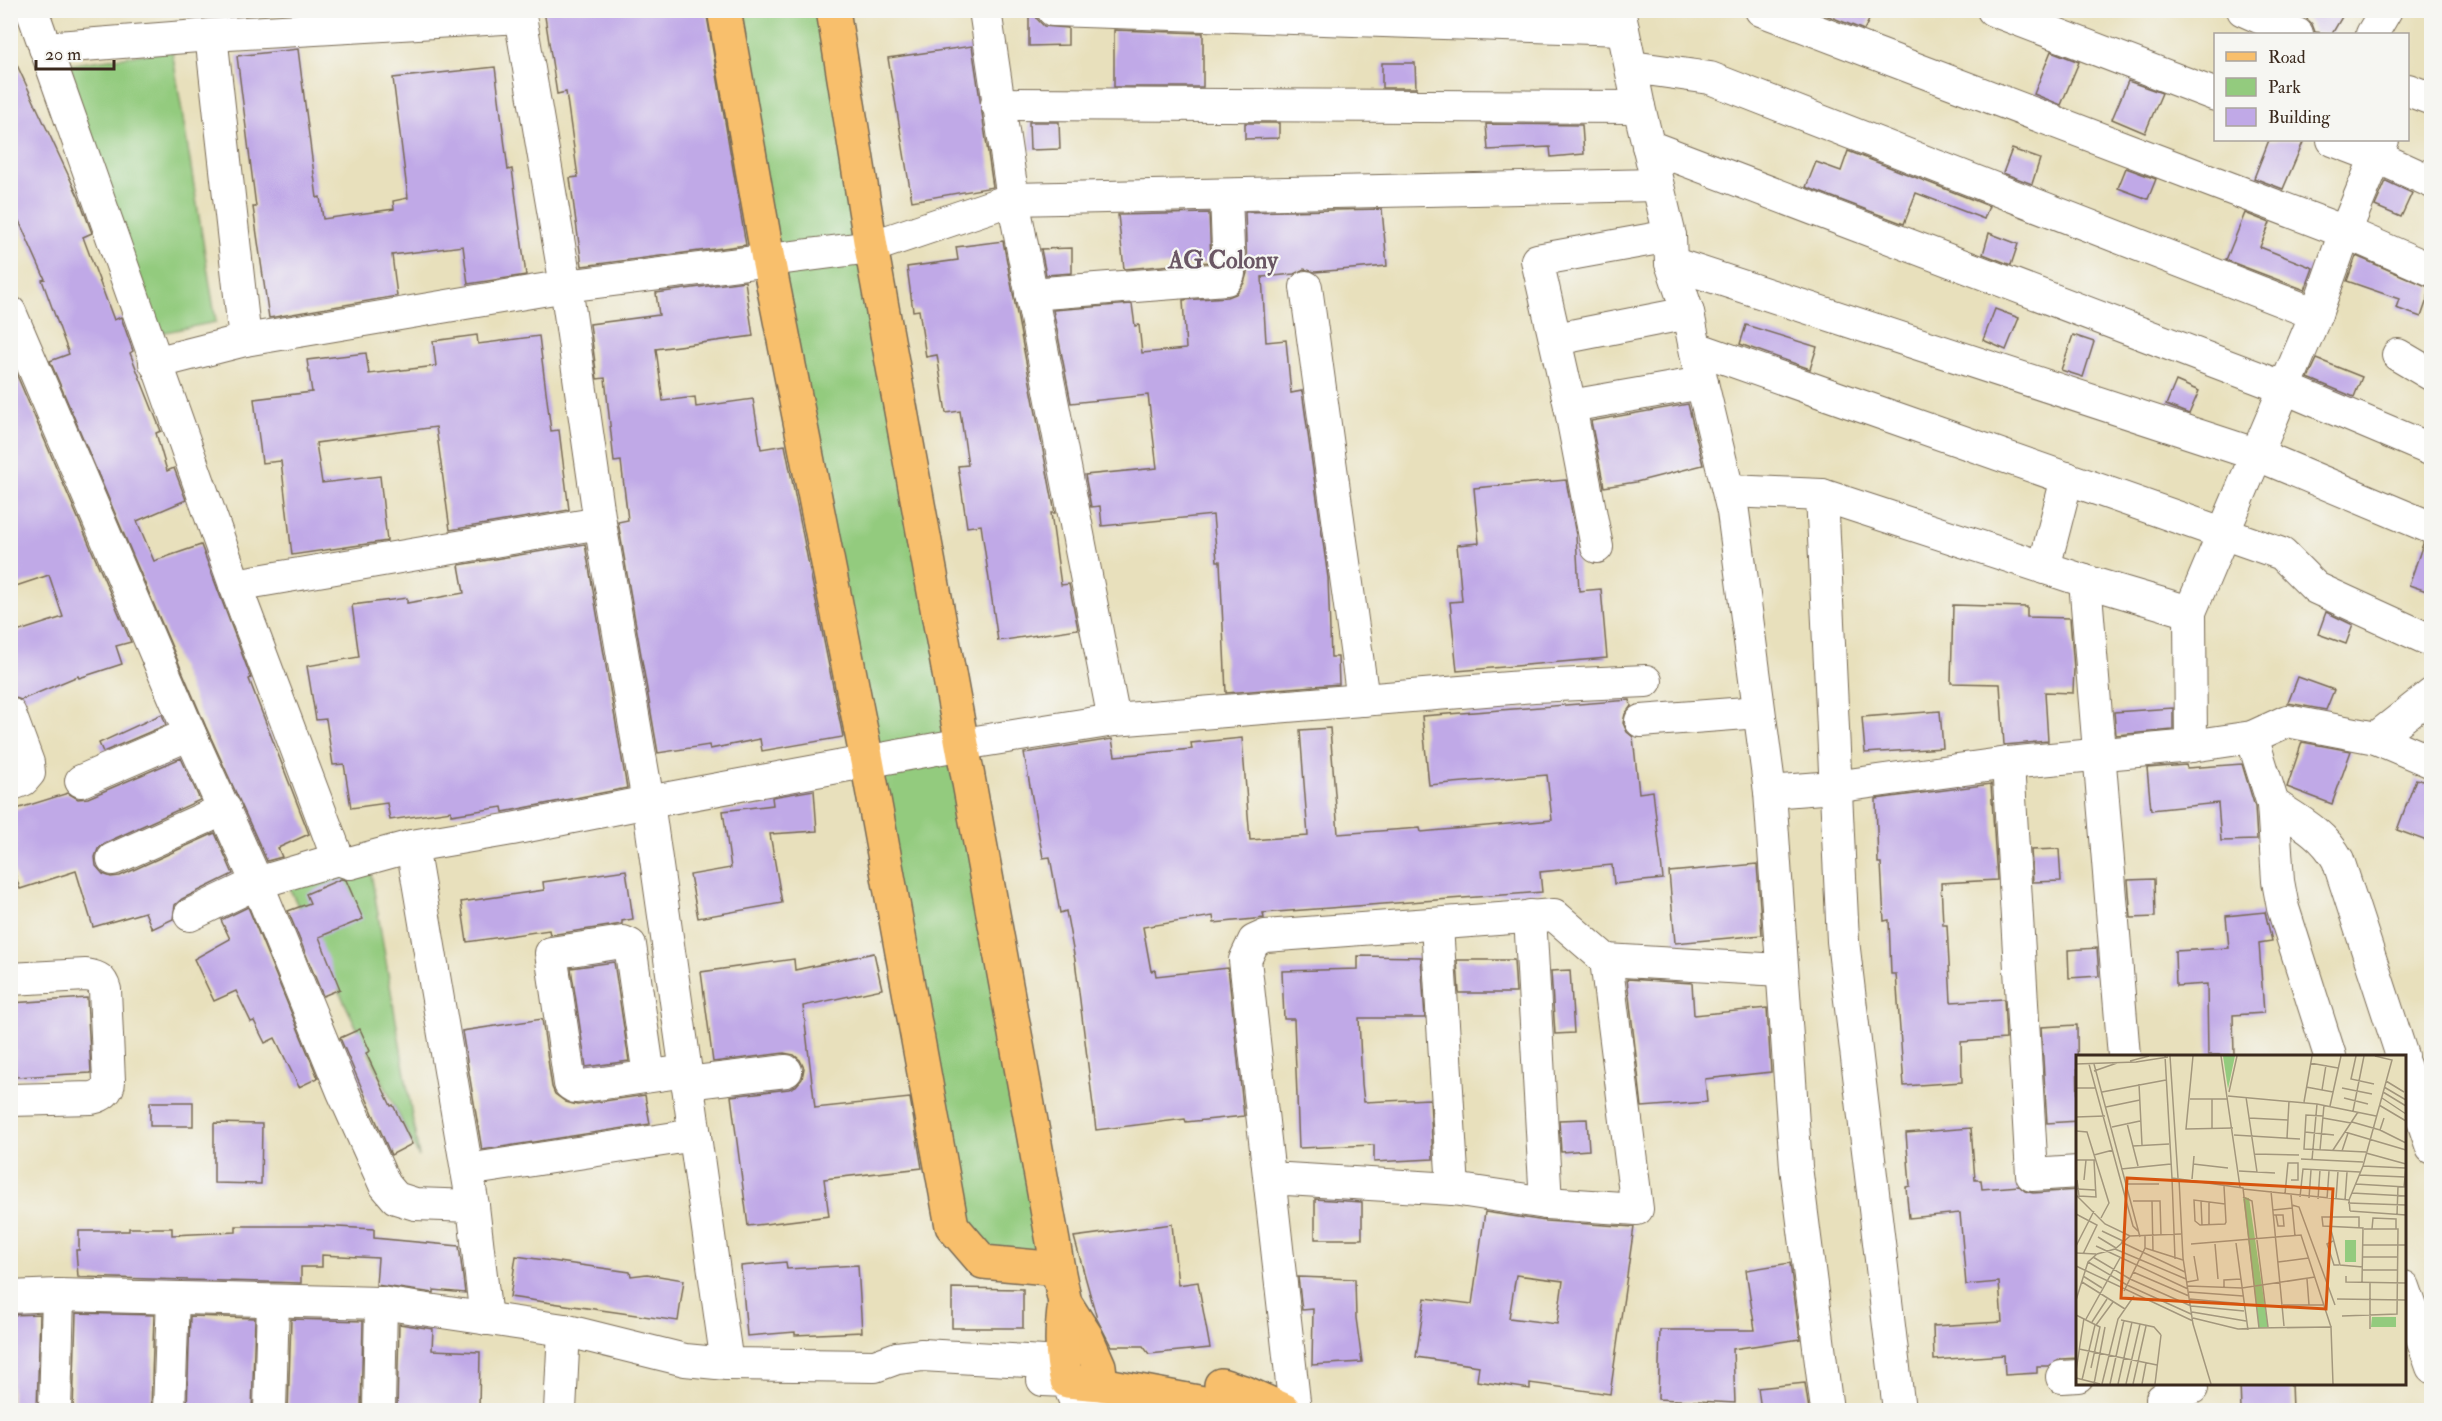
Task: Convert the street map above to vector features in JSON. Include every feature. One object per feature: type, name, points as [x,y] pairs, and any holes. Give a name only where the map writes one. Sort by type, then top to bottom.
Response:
[{"type":"main road","points":[[724,10],[768,259],[867,761],[952,1226],[983,1262],[1058,1269]]},
{"type":"main road","points":[[833,10],[871,247],[1065,1303],[1061,1330],[1069,1385],[1101,1387],[1241,1410]]},
{"type":"main road","points":[[1065,1303],[1086,1336],[1101,1387]]},
{"type":"main road","points":[[1101,1387],[1195,1377],[1246,1393],[1284,1410]]},
{"type":"street","points":[[32,10],[235,585],[338,859]]},
{"type":"street","points":[[985,10],[997,104],[1013,199],[1114,720]]},
{"type":"street","points":[[1053,10],[1621,20],[1670,249],[1688,313],[1702,383],[1730,491],[1770,792],[1796,1167],[1827,1410]]},
{"type":"street","points":[[1761,10],[2345,232],[2432,270]]},
{"type":"street","points":[[1993,10],[2214,94]]},
{"type":"street","points":[[2243,10],[2294,25]]},
{"type":"street","points":[[2373,33],[2386,10]]},
{"type":"street","points":[[45,48],[519,14],[566,286],[600,523],[648,802],[727,1364]]},
{"type":"street","points":[[211,35],[245,340]]},
{"type":"street","points":[[1632,67],[1710,78],[2316,314]]},
{"type":"street","points":[[2409,90],[2432,99]]},
{"type":"street","points":[[997,104],[1639,108]]},
{"type":"street","points":[[2339,141],[2379,148],[2432,182]]},
{"type":"street","points":[[1648,146],[2285,388],[2432,450]]},
{"type":"street","points":[[2191,746],[2190,612],[2225,534],[2316,314],[2345,232],[2379,148]]},
{"type":"street","points":[[155,363],[245,340],[566,286],[871,247],[1013,199],[1657,185]]},
{"type":"street","points":[[1031,294],[1226,279],[1230,274],[1226,195]]},
{"type":"street","points":[[1596,547],[1570,406],[1537,260],[1670,249],[2258,455],[2432,528]]},
{"type":"street","points":[[1306,287],[1363,700]]},
{"type":"street","points":[[10,312],[190,734],[257,883],[343,1092],[385,1185],[396,1197],[415,1204],[473,1206]]},
{"type":"street","points":[[1556,339],[1688,313]]},
{"type":"street","points":[[1696,348],[2282,554],[2316,588],[2432,641]]},
{"type":"street","points":[[2398,356],[2432,375]]},
{"type":"street","points":[[1570,406],[1702,383]]},
{"type":"street","points":[[2043,568],[2067,478]]},
{"type":"street","points":[[1730,491],[1822,495],[2043,568],[2190,612]]},
{"type":"street","points":[[1822,495],[1843,941],[1899,1410]]},
{"type":"street","points":[[235,585],[600,523]]},
{"type":"street","points":[[2085,581],[2124,1055]]},
{"type":"street","points":[[189,915],[257,883],[338,859],[350,863],[412,846],[963,744],[1114,720],[1534,686],[1646,681]]},
{"type":"street","points":[[2376,738],[2432,694]]},
{"type":"street","points":[[1641,721],[1759,712]]},
{"type":"street","points":[[10,714],[28,763],[29,772],[28,777],[10,785]]},
{"type":"street","points":[[1770,792],[1834,787],[2008,763],[2191,746],[2252,737],[2287,721],[2376,738],[2432,762]]},
{"type":"street","points":[[81,781],[190,734]]},
{"type":"street","points":[[2252,737],[2273,804],[2278,881],[2283,908],[2330,1055]]},
{"type":"street","points":[[2008,763],[2032,1175],[2076,1172]]},
{"type":"street","points":[[2273,804],[2314,831],[2329,844],[2338,860],[2402,1055]]},
{"type":"street","points":[[113,859],[225,809]]},
{"type":"street","points":[[412,846],[473,1206],[486,1319]]},
{"type":"street","points":[[1295,1410],[1245,960],[1254,941],[1265,936],[1554,915],[1606,960],[1781,970]]},
{"type":"street","points":[[1530,916],[1546,1203]]},
{"type":"street","points":[[1437,925],[1453,1189]]},
{"type":"street","points":[[649,1076],[630,945],[626,942],[550,954],[570,1084],[574,1087],[649,1076],[687,1077],[786,1071]]},
{"type":"street","points":[[633,964],[670,960]]},
{"type":"street","points":[[1270,1178],[1453,1189],[1546,1203],[1637,1209],[1606,960]]},
{"type":"street","points":[[10,979],[86,975],[103,982],[109,1081],[106,1091],[92,1098],[10,1100]]},
{"type":"street","points":[[2406,1071],[2432,1148]]},
{"type":"street","points":[[467,1170],[695,1136]]},
{"type":"street","points":[[10,1297],[58,1294],[381,1303],[564,1329],[685,1360],[727,1364],[875,1366],[898,1374],[921,1377],[1069,1385]]},
{"type":"street","points":[[55,1410],[58,1294]]},
{"type":"street","points":[[2406,1296],[2421,1360]]},
{"type":"street","points":[[169,1410],[173,1298]]},
{"type":"street","points":[[270,1410],[273,1301]]},
{"type":"street","points":[[379,1410],[381,1303]]},
{"type":"street","points":[[560,1410],[564,1329]]},
{"type":"street","points":[[2163,1410],[2162,1399],[2170,1394],[2192,1388]]},
{"type":"green space","points":[[724,11],[833,11],[1058,1269],[983,1262],[952,1226]]},
{"type":"green space","points":[[172,50],[216,322],[156,334],[60,66]]},
{"type":"green space","points":[[370,867],[419,1157],[287,883]]},
{"type":"building","points":[[544,10],[706,10],[746,245],[582,266],[570,178],[578,177],[566,92],[557,94]]},
{"type":"building","points":[[1813,10],[1874,10],[1864,30]]},
{"type":"building","points":[[2312,10],[2346,10],[2333,33],[2315,32],[2307,19]]},
{"type":"building","points":[[1029,13],[1036,13],[1037,19],[1044,26],[1068,28],[1068,45],[1029,46]]},
{"type":"building","points":[[1114,30],[1203,33],[1203,87],[1114,87]]},
{"type":"building","points":[[972,46],[993,187],[912,201],[888,58]]},
{"type":"building","points":[[298,49],[317,198],[320,197],[323,219],[394,209],[393,201],[408,198],[393,78],[495,67],[508,170],[512,169],[526,275],[468,284],[463,246],[392,255],[397,296],[269,318],[253,207],[256,207],[237,56]]},
{"type":"building","points":[[10,50],[79,198],[92,233],[83,237],[114,320],[121,317],[133,351],[130,353],[161,431],[156,433],[167,471],[174,468],[186,500],[137,521],[154,561],[201,545],[251,678],[249,679],[309,834],[278,848],[282,857],[267,861],[206,727],[50,361],[69,354],[42,280],[45,279],[19,221],[16,222],[10,210]]},
{"type":"building","points":[[2051,51],[2079,62],[2061,105],[2034,94]]},
{"type":"building","points":[[1382,63],[1415,63],[1416,88],[1382,88]]},
{"type":"building","points":[[2128,81],[2162,93],[2145,133],[2112,119]]},
{"type":"building","points":[[1029,122],[1059,122],[1060,149],[1030,150]]},
{"type":"building","points":[[1245,123],[1279,123],[1279,138],[1245,139]]},
{"type":"building","points":[[1486,124],[1582,125],[1584,154],[1551,157],[1550,147],[1488,150]]},
{"type":"building","points":[[2269,141],[2304,141],[2283,189],[2254,178]]},
{"type":"building","points":[[2012,149],[2040,159],[2032,184],[2003,173]]},
{"type":"building","points":[[1848,151],[1989,206],[1984,219],[1916,193],[1904,224],[1806,187],[1816,162],[1841,171]]},
{"type":"building","points":[[2126,168],[2156,179],[2148,199],[2118,188]]},
{"type":"building","points":[[2386,181],[2412,193],[2401,217],[2375,206]]},
{"type":"building","points":[[1382,209],[1387,266],[1315,272],[1304,269],[1294,274],[1262,277],[1266,342],[1286,340],[1291,393],[1302,391],[1328,578],[1331,657],[1338,657],[1339,684],[1226,693],[1220,561],[1217,561],[1213,515],[1102,526],[1100,506],[1091,507],[1085,475],[1157,468],[1148,395],[1071,403],[1053,310],[1132,304],[1135,326],[1139,325],[1142,353],[1186,349],[1183,300],[1228,297],[1236,294],[1244,283],[1247,273],[1245,212]]},
{"type":"building","points":[[1209,213],[1211,262],[1124,269],[1118,215]]},
{"type":"building","points":[[2245,213],[2270,223],[2260,247],[2313,268],[2305,290],[2226,260]]},
{"type":"building","points":[[1989,233],[2018,244],[2011,265],[1983,254]]},
{"type":"building","points":[[1003,241],[1055,513],[1051,513],[1061,585],[1069,584],[1078,629],[998,641],[981,525],[967,527],[958,466],[968,465],[960,411],[946,413],[937,355],[926,357],[919,310],[913,311],[907,267],[958,260],[956,247]]},
{"type":"building","points":[[1072,248],[1072,273],[1046,275],[1041,249]]},
{"type":"building","points":[[2356,256],[2431,288],[2421,317],[2396,308],[2399,299],[2347,281]]},
{"type":"building","points":[[745,281],[753,336],[656,349],[663,401],[695,397],[696,407],[753,399],[761,449],[785,445],[843,737],[762,751],[760,739],[710,749],[709,745],[658,753],[618,522],[628,520],[621,461],[614,462],[605,378],[597,379],[590,324],[659,315],[656,293]]},
{"type":"building","points":[[1995,309],[2019,318],[2006,350],[1983,340]]},
{"type":"building","points":[[1746,325],[1817,347],[1810,369],[1740,344]]},
{"type":"building","points":[[477,335],[478,344],[539,336],[551,431],[559,430],[569,510],[450,530],[436,427],[316,443],[322,483],[380,476],[387,541],[292,555],[281,461],[262,463],[254,399],[312,392],[307,360],[366,353],[369,374],[436,366],[433,341]]},
{"type":"building","points":[[2073,335],[2094,342],[2083,377],[2061,370]]},
{"type":"building","points":[[10,359],[131,642],[116,646],[122,664],[79,678],[78,676],[21,700],[10,696],[10,634],[63,617],[49,575],[10,588]]},
{"type":"building","points":[[2317,359],[2362,377],[2354,397],[2308,378]]},
{"type":"building","points":[[2176,381],[2199,391],[2189,414],[2166,405]]},
{"type":"building","points":[[1688,404],[1703,465],[1636,482],[1604,487],[1591,421]]},
{"type":"building","points":[[1566,480],[1576,535],[1579,591],[1601,589],[1607,658],[1457,671],[1450,602],[1462,601],[1457,545],[1479,543],[1474,488]]},
{"type":"building","points":[[585,544],[627,788],[503,812],[502,807],[451,815],[451,811],[390,820],[387,803],[351,808],[344,764],[333,765],[326,719],[316,720],[307,666],[359,657],[352,605],[407,598],[407,603],[464,593],[459,565]]},
{"type":"building","points":[[2423,544],[2432,546],[2432,593],[2409,585]]},
{"type":"building","points":[[1953,605],[2027,607],[2027,617],[2070,618],[2074,669],[2073,693],[2045,692],[2048,741],[2004,745],[2000,684],[1951,683]]},
{"type":"building","points":[[2326,612],[2353,625],[2346,644],[2318,634]]},
{"type":"building","points":[[2298,677],[2334,690],[2326,710],[2288,703]]},
{"type":"building","points":[[1630,700],[1631,706],[1625,714],[1623,723],[1627,732],[1633,737],[1639,793],[1653,791],[1663,879],[1614,884],[1612,865],[1540,872],[1542,892],[1263,913],[1264,918],[1214,923],[1213,916],[1143,927],[1151,971],[1155,970],[1156,976],[1228,968],[1244,1116],[1186,1122],[1185,1119],[1096,1130],[1075,960],[1066,911],[1060,913],[1050,857],[1043,858],[1024,753],[1112,739],[1115,756],[1192,749],[1191,743],[1242,738],[1250,840],[1308,836],[1300,730],[1330,728],[1338,834],[1420,828],[1421,832],[1552,820],[1547,775],[1429,785],[1422,716]]},
{"type":"building","points":[[2173,708],[2173,730],[2116,735],[2114,712]]},
{"type":"building","points":[[1940,711],[1943,748],[1865,753],[1862,717]]},
{"type":"building","points":[[162,714],[166,725],[103,752],[99,743]]},
{"type":"building","points":[[2302,742],[2351,751],[2332,804],[2287,787]]},
{"type":"building","points":[[181,758],[200,800],[105,843],[98,849],[95,857],[96,866],[103,874],[111,877],[120,876],[215,833],[233,874],[182,899],[175,905],[173,919],[152,929],[145,912],[93,927],[76,871],[20,889],[10,860],[10,811],[68,793],[78,799],[88,798]]},
{"type":"building","points":[[2242,764],[2255,807],[2257,840],[2221,841],[2218,803],[2151,810],[2147,768]]},
{"type":"building","points":[[2416,779],[2432,784],[2432,843],[2397,830]]},
{"type":"building","points":[[1991,784],[1997,880],[1941,883],[1943,925],[1947,925],[1951,1002],[2004,999],[2006,1039],[1961,1042],[1962,1082],[1904,1086],[1896,974],[1891,974],[1889,920],[1884,921],[1881,863],[1878,863],[1876,799]]},
{"type":"building","points":[[814,790],[817,831],[770,834],[782,903],[698,918],[690,875],[731,868],[723,811],[773,805],[772,797]]},
{"type":"building","points":[[2059,849],[2061,881],[2033,882],[2031,850]]},
{"type":"building","points":[[1757,864],[1762,935],[1675,943],[1669,872]]},
{"type":"building","points":[[626,870],[633,919],[622,921],[622,924],[550,935],[549,930],[467,942],[461,902],[544,890],[543,882]]},
{"type":"building","points":[[341,879],[346,880],[363,919],[319,937],[340,989],[323,996],[288,911],[310,903],[306,894]]},
{"type":"building","points":[[2154,879],[2155,917],[2131,918],[2128,880]]},
{"type":"building","points":[[248,907],[318,1078],[299,1087],[275,1038],[265,1043],[254,1021],[251,1022],[236,991],[214,1001],[194,959],[230,939],[221,920]]},
{"type":"building","points":[[2265,912],[2272,941],[2259,943],[2264,1013],[2233,1015],[2234,1055],[2208,1055],[2207,984],[2176,986],[2175,951],[2229,948],[2226,916]]},
{"type":"building","points":[[2097,948],[2099,976],[2069,978],[2068,950]]},
{"type":"building","points":[[874,953],[882,989],[803,1006],[815,1108],[910,1098],[922,1168],[824,1179],[829,1216],[748,1226],[731,1096],[789,1089],[796,1086],[802,1079],[804,1068],[794,1055],[784,1053],[713,1062],[701,972],[794,959],[795,970]]},
{"type":"building","points":[[1358,956],[1421,957],[1425,1018],[1359,1018],[1362,1084],[1364,1102],[1430,1099],[1433,1159],[1374,1162],[1374,1145],[1299,1148],[1294,1019],[1284,1019],[1282,971],[1358,969]]},
{"type":"building","points":[[1457,960],[1514,960],[1516,993],[1459,993]]},
{"type":"building","points":[[614,962],[629,1061],[586,1067],[571,968]]},
{"type":"building","points":[[1570,970],[1574,1033],[1555,1034],[1551,971]]},
{"type":"building","points":[[1627,979],[1692,983],[1694,1015],[1767,1008],[1771,1072],[1705,1079],[1707,1102],[1642,1107]]},
{"type":"building","points":[[87,998],[91,1073],[16,1077],[11,1003]]},
{"type":"building","points":[[542,1019],[555,1094],[566,1102],[577,1105],[645,1095],[650,1124],[482,1150],[462,1031]]},
{"type":"building","points":[[2077,1025],[2076,1121],[2047,1123],[2041,1027]]},
{"type":"building","points":[[360,1029],[370,1051],[366,1053],[412,1144],[391,1155],[340,1038]]},
{"type":"building","points":[[150,1102],[193,1102],[193,1126],[150,1126]]},
{"type":"building","points":[[1587,1119],[1589,1150],[1561,1152],[1559,1120]]},
{"type":"building","points":[[214,1123],[262,1124],[261,1184],[214,1183]]},
{"type":"building","points":[[1971,1128],[1975,1180],[1981,1180],[1982,1189],[2019,1186],[2033,1193],[2076,1190],[2076,1358],[2061,1359],[2049,1366],[2037,1366],[2037,1373],[2005,1375],[2004,1355],[1934,1360],[1933,1326],[2002,1322],[1999,1282],[1966,1285],[1960,1213],[1909,1218],[1906,1187],[1910,1186],[1906,1133]]},
{"type":"building","points":[[1315,1199],[1362,1202],[1362,1239],[1315,1239]]},
{"type":"building","points":[[1485,1212],[1545,1221],[1634,1227],[1610,1394],[1530,1383],[1530,1389],[1477,1381],[1479,1366],[1416,1357],[1425,1298],[1472,1304]],"holes":[[[1516,1275],[1563,1281],[1557,1324],[1509,1318]]]},
{"type":"building","points":[[1172,1224],[1178,1285],[1198,1282],[1210,1348],[1149,1354],[1143,1346],[1111,1346],[1097,1319],[1074,1237]]},
{"type":"building","points":[[236,1226],[319,1226],[374,1229],[374,1238],[459,1246],[465,1293],[434,1290],[434,1293],[376,1285],[378,1258],[322,1255],[322,1267],[301,1267],[301,1283],[78,1277],[76,1250],[79,1250],[79,1231],[172,1228],[172,1235],[236,1232]]},
{"type":"building","points":[[516,1256],[630,1272],[631,1276],[647,1274],[684,1280],[678,1321],[510,1297]]},
{"type":"building","points":[[786,1262],[787,1269],[858,1265],[862,1332],[795,1335],[795,1332],[747,1336],[741,1266]]},
{"type":"building","points":[[1790,1263],[1800,1339],[1733,1349],[1735,1403],[1658,1399],[1660,1330],[1755,1330],[1746,1270]]},
{"type":"building","points":[[1298,1277],[1355,1279],[1356,1318],[1362,1362],[1312,1365],[1313,1309],[1302,1310]]},
{"type":"building","points":[[952,1288],[1023,1289],[1023,1328],[952,1328]]},
{"type":"building","points":[[76,1313],[154,1315],[151,1410],[73,1410]]},
{"type":"building","points":[[40,1314],[37,1409],[12,1409],[12,1315]]},
{"type":"building","points":[[190,1316],[255,1318],[252,1410],[187,1410]]},
{"type":"building","points":[[291,1319],[363,1321],[361,1410],[288,1410]]},
{"type":"building","points":[[399,1324],[433,1329],[432,1350],[480,1352],[479,1410],[397,1410]]},
{"type":"building","points":[[1805,1383],[1809,1410],[1761,1410],[1758,1388]]},
{"type":"building","points":[[2240,1385],[2291,1385],[2292,1410],[2241,1410]]},
{"type":"district","name":"AG Colony","points":[[1223,260]]}]
